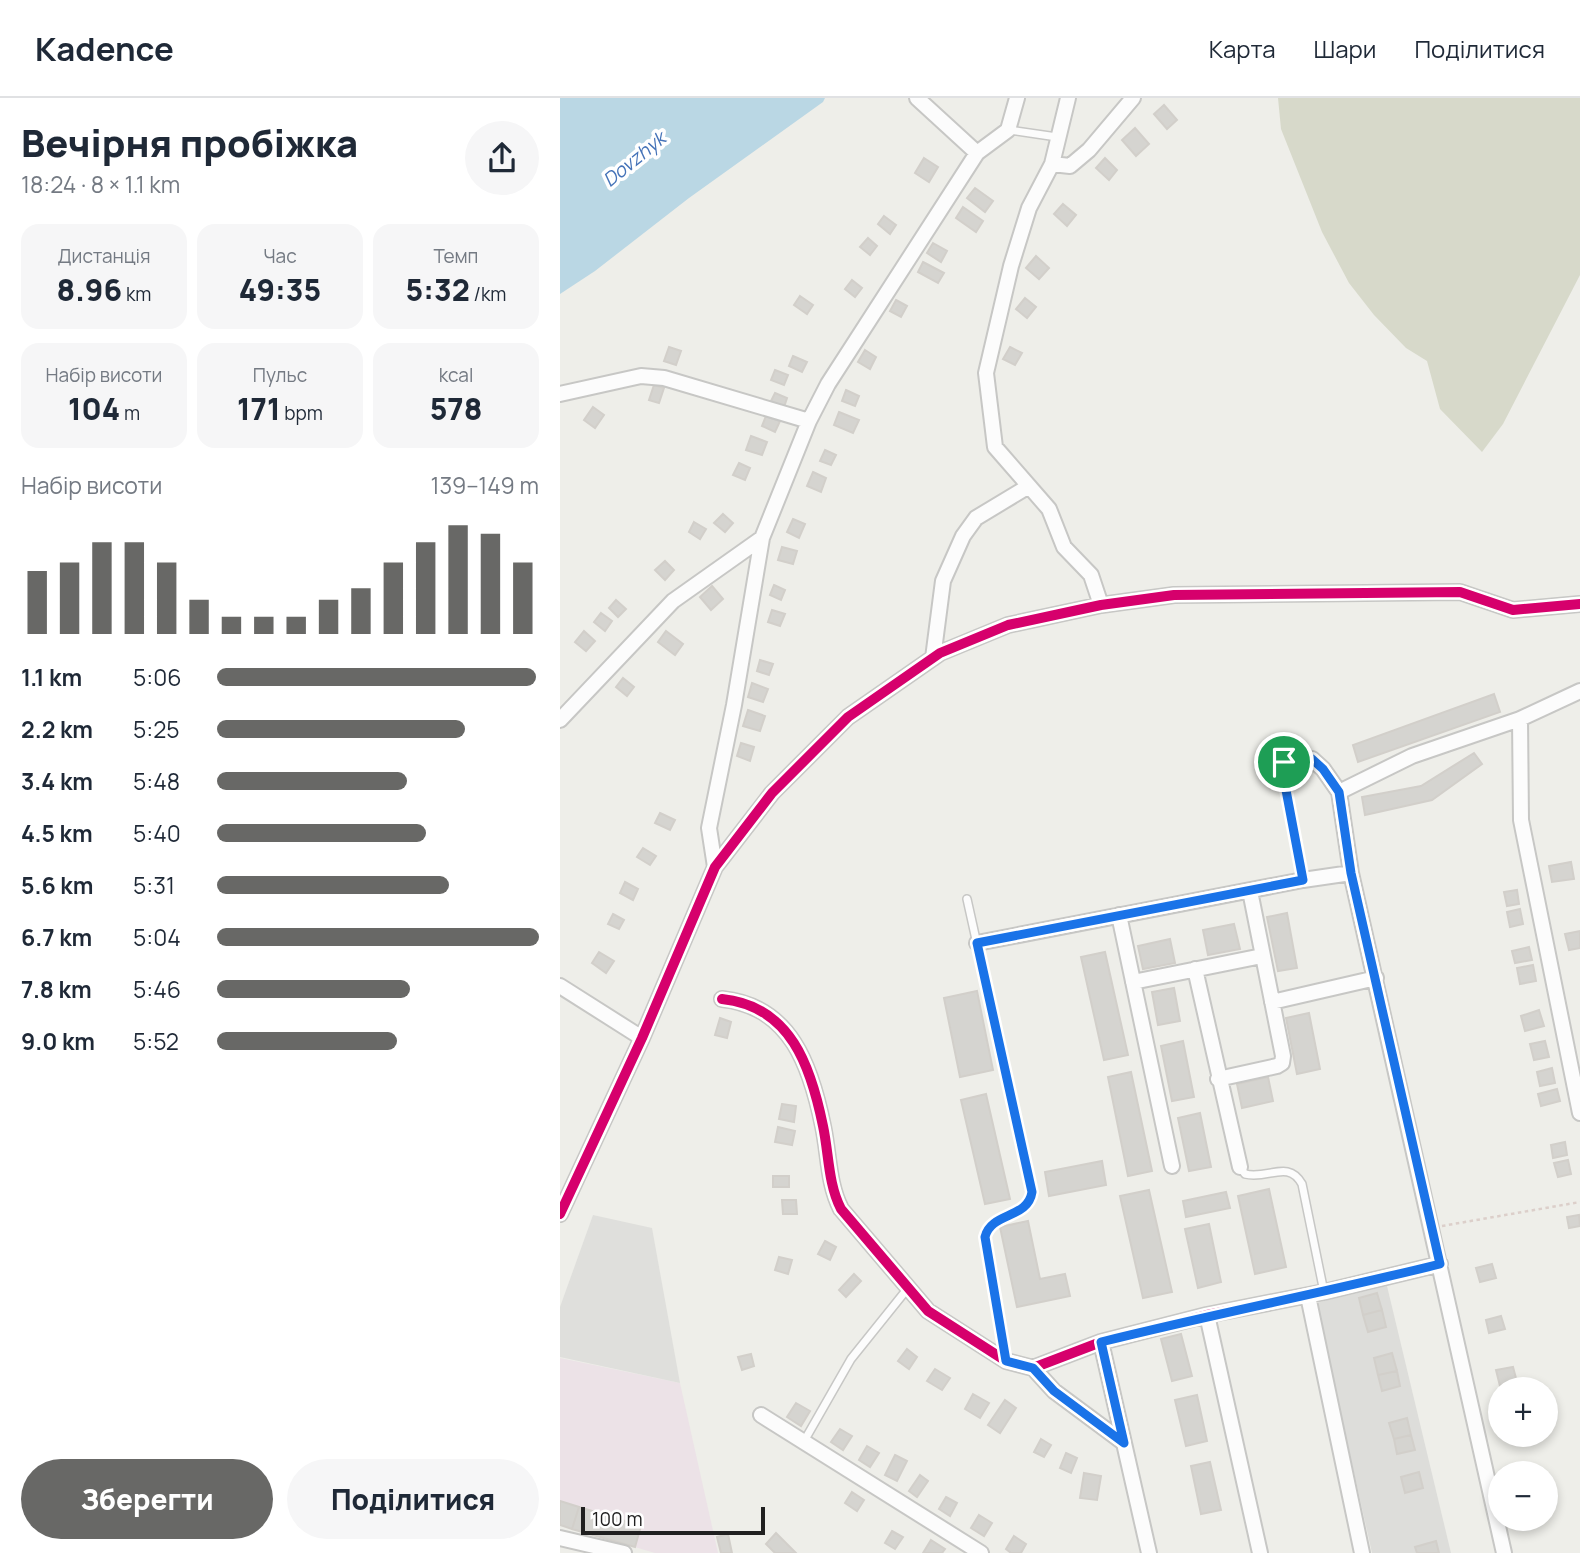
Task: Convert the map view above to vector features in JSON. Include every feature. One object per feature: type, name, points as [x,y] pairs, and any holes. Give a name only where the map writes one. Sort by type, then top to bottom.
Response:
[{"type":"street","points":[[917,98],[977,153]]},
{"type":"street","points":[[716,867],[709,828],[734,705],[762,538],[809,421],[828,384],[977,153],[1008,130],[1017,98]]},
{"type":"street","points":[[1068,98],[1052,164],[1029,208],[1011,266],[986,373],[995,447],[1049,509],[1064,547],[1091,575],[1101,604]]},
{"type":"street","points":[[1052,164],[1070,166],[1089,150],[1133,98]]},
{"type":"street","points":[[560,394],[618,379],[641,376],[664,378],[809,421]]},
{"type":"street","points":[[933,658],[943,581],[963,536],[976,518],[1029,486]]},
{"type":"street","points":[[560,720],[673,601],[762,538]]},
{"type":"street","points":[[560,1214],[642,1038],[716,867],[772,793],[848,717],[940,653],[1008,625],[1101,604],[1174,595],[1460,592],[1513,610],[1580,604]]},
{"type":"street","points":[[1339,792],[1412,756],[1520,719],[1580,691]]},
{"type":"street","points":[[1520,719],[1521,820],[1580,1113]]},
{"type":"street","points":[[1289,758],[1297,756],[1312,759],[1323,769],[1339,792],[1351,873],[1504,1553]]},
{"type":"street","points":[[977,943],[1351,873]]},
{"type":"street","points":[[1218,1079],[1282,1063],[1283,1056],[1250,891]]},
{"type":"street","points":[[1119,915],[1172,1166]]},
{"type":"street","points":[[1133,982],[1262,956]]},
{"type":"street","points":[[1195,969],[1240,1167]]},
{"type":"street","points":[[1272,1002],[1376,978]]},
{"type":"street","points":[[560,986],[642,1038]]},
{"type":"street","points":[[722,999],[738,1000],[763,1010],[785,1028],[807,1066],[823,1125],[835,1197],[841,1209],[928,1311],[1006,1361],[1033,1368],[1054,1391],[1124,1443]]},
{"type":"street","points":[[1033,1368],[1101,1342],[1207,1315],[1308,1296],[1440,1264]]},
{"type":"street","points":[[1308,1296],[1362,1553]]},
{"type":"street","points":[[1207,1315],[1260,1553]]},
{"type":"street","points":[[1101,1342],[1149,1553]]},
{"type":"street","points":[[761,1415],[981,1553]]},
{"type":"street","points":[[560,1538],[624,1553]]},
{"type":"lane","points":[[1008,130],[1057,137]]},
{"type":"lane","points":[[1289,758],[1282,769],[1303,880]]},
{"type":"lane","points":[[967,899],[1032,1192],[1031,1201],[1024,1208],[992,1224],[985,1237],[1006,1361]]},
{"type":"lane","points":[[1240,1167],[1245,1174],[1254,1177],[1288,1171],[1297,1175],[1302,1184],[1324,1292]]},
{"type":"lane","points":[[803,1443],[851,1359],[908,1288]]},
{"type":"path","points":[[1432,1228],[1580,1202]]},
{"type":"shaded area","points":[[1278,98],[1580,98],[1580,275],[1503,424],[1482,452],[1440,409],[1427,361],[1406,348],[1374,315],[1349,283],[1322,232],[1281,129]]},
{"type":"shaded area","points":[[593,1215],[652,1228],[680,1383],[560,1357],[560,1307]]},
{"type":"shaded area","points":[[1387,1286],[1451,1553],[1372,1553],[1316,1303]]},
{"type":"shaded area","points":[[560,1358],[680,1383],[718,1553],[655,1553],[560,1525]]},
{"type":"water","name":"Dovzhyk","points":[[560,98],[825,98],[595,271],[560,294]]},
{"type":"building","points":[[1164,105],[1177,120],[1167,129],[1154,114]]},
{"type":"building","points":[[1135,128],[1149,144],[1136,156],[1122,140]]},
{"type":"building","points":[[924,158],[938,167],[929,182],[915,173]]},
{"type":"building","points":[[1105,158],[1117,170],[1109,180],[1096,168]]},
{"type":"building","points":[[975,188],[993,201],[985,212],[967,198]]},
{"type":"building","points":[[1063,204],[1076,215],[1067,226],[1054,214]]},
{"type":"building","points":[[963,207],[983,221],[976,232],[956,218]]},
{"type":"building","points":[[884,216],[896,225],[890,234],[878,224]]},
{"type":"building","points":[[868,238],[877,246],[870,255],[860,247]]},
{"type":"building","points":[[933,243],[947,251],[941,262],[927,253]]},
{"type":"building","points":[[1036,256],[1049,268],[1039,279],[1026,268]]},
{"type":"building","points":[[923,262],[944,273],[938,283],[918,272]]},
{"type":"building","points":[[852,280],[862,288],[855,297],[845,289]]},
{"type":"building","points":[[800,296],[813,305],[807,314],[794,305]]},
{"type":"building","points":[[1025,298],[1036,307],[1027,318],[1016,309]]},
{"type":"building","points":[[896,300],[907,306],[901,317],[890,311]]},
{"type":"building","points":[[669,347],[681,351],[676,365],[664,361]]},
{"type":"building","points":[[1010,347],[1022,353],[1015,365],[1003,359]]},
{"type":"building","points":[[865,350],[876,357],[870,369],[858,362]]},
{"type":"building","points":[[793,356],[807,362],[802,372],[789,366]]},
{"type":"building","points":[[775,370],[788,375],[784,385],[771,380]]},
{"type":"building","points":[[654,385],[664,388],[659,403],[649,400]]},
{"type":"building","points":[[846,390],[859,396],[855,406],[842,401]]},
{"type":"building","points":[[775,393],[787,398],[784,407],[771,401]]},
{"type":"building","points":[[593,407],[604,415],[595,428],[584,420]]},
{"type":"building","points":[[839,412],[859,420],[853,433],[834,425]]},
{"type":"building","points":[[766,416],[780,421],[775,432],[762,426]]},
{"type":"building","points":[[751,436],[767,442],[762,455],[746,450]]},
{"type":"building","points":[[825,450],[836,455],[831,465],[820,461]]},
{"type":"building","points":[[739,463],[750,468],[745,480],[733,475]]},
{"type":"building","points":[[813,472],[826,478],[821,492],[807,486]]},
{"type":"building","points":[[723,514],[733,523],[725,532],[714,523]]},
{"type":"building","points":[[793,519],[805,524],[799,538],[787,532]]},
{"type":"building","points":[[694,522],[706,529],[700,539],[689,532]]},
{"type":"building","points":[[782,547],[797,551],[793,564],[778,560]]},
{"type":"building","points":[[665,561],[674,570],[665,580],[655,570]]},
{"type":"building","points":[[774,585],[785,590],[781,600],[770,595]]},
{"type":"building","points":[[712,586],[723,599],[711,610],[700,597]]},
{"type":"building","points":[[616,600],[626,609],[618,617],[609,608]]},
{"type":"building","points":[[772,610],[785,614],[780,626],[768,622]]},
{"type":"building","points":[[601,613],[612,621],[605,631],[594,622]]},
{"type":"building","points":[[584,631],[595,641],[586,651],[575,642]]},
{"type":"building","points":[[666,631],[683,644],[675,655],[658,642]]},
{"type":"building","points":[[760,660],[773,664],[769,675],[757,671]]},
{"type":"building","points":[[623,678],[634,687],[627,696],[616,687]]},
{"type":"building","points":[[752,683],[768,689],[763,702],[748,697]]},
{"type":"building","points":[[1494,694],[1500,712],[1358,762],[1353,745]]},
{"type":"building","points":[[748,710],[765,716],[760,731],[743,726]]},
{"type":"building","points":[[741,743],[754,747],[750,761],[737,756]]},
{"type":"building","points":[[1474,753],[1482,764],[1432,800],[1365,815],[1362,797],[1421,786]]},
{"type":"building","points":[[660,813],[675,820],[670,830],[655,823]]},
{"type":"building","points":[[643,848],[656,856],[650,865],[637,857]]},
{"type":"building","points":[[1571,862],[1574,879],[1552,882],[1549,866]]},
{"type":"building","points":[[625,882],[638,889],[633,900],[620,893]]},
{"type":"building","points":[[1517,890],[1519,904],[1507,906],[1504,892]]},
{"type":"building","points":[[1520,909],[1523,924],[1510,927],[1507,912]]},
{"type":"building","points":[[1287,913],[1297,968],[1278,971],[1267,917]]},
{"type":"building","points":[[613,914],[624,920],[619,929],[608,924]]},
{"type":"building","points":[[1234,924],[1240,949],[1208,955],[1203,930]]},
{"type":"building","points":[[1580,931],[1580,948],[1569,950],[1565,934]]},
{"type":"building","points":[[1170,939],[1175,963],[1143,969],[1138,946]]},
{"type":"building","points":[[1529,947],[1532,960],[1515,963],[1512,951]]},
{"type":"building","points":[[599,952],[614,961],[606,973],[592,963]]},
{"type":"building","points":[[1105,952],[1128,1055],[1104,1060],[1081,957]]},
{"type":"building","points":[[1533,965],[1536,981],[1520,984],[1517,968]]},
{"type":"building","points":[[1174,988],[1180,1021],[1158,1025],[1152,992]]},
{"type":"building","points":[[977,991],[993,1070],[960,1077],[944,998]]},
{"type":"building","points":[[1539,1010],[1544,1026],[1525,1031],[1521,1016]]},
{"type":"building","points":[[1309,1013],[1320,1069],[1297,1074],[1286,1018]]},
{"type":"building","points":[[720,1018],[731,1022],[727,1038],[715,1035]]},
{"type":"building","points":[[1183,1041],[1194,1097],[1172,1101],[1161,1046]]},
{"type":"building","points":[[1545,1041],[1549,1057],[1534,1060],[1530,1044]]},
{"type":"building","points":[[1552,1068],[1555,1083],[1540,1086],[1537,1072]]},
{"type":"building","points":[[1131,1072],[1152,1171],[1128,1176],[1108,1077]]},
{"type":"building","points":[[1268,1077],[1273,1101],[1242,1108],[1237,1084]]},
{"type":"building","points":[[1557,1089],[1560,1101],[1541,1106],[1538,1094]]},
{"type":"building","points":[[986,1094],[1010,1199],[985,1204],[961,1100]]},
{"type":"building","points":[[782,1104],[796,1106],[794,1122],[779,1119]]},
{"type":"building","points":[[1200,1113],[1211,1167],[1189,1171],[1178,1118]]},
{"type":"building","points":[[778,1127],[795,1131],[792,1145],[775,1142]]},
{"type":"building","points":[[1565,1142],[1567,1155],[1553,1158],[1551,1145]]},
{"type":"building","points":[[1568,1160],[1571,1174],[1558,1177],[1554,1163]]},
{"type":"building","points":[[1102,1161],[1106,1185],[1049,1196],[1045,1172]]},
{"type":"building","points":[[773,1176],[789,1176],[789,1187],[773,1187]]},
{"type":"building","points":[[1269,1189],[1286,1267],[1255,1274],[1238,1196]]},
{"type":"building","points":[[1149,1190],[1172,1292],[1143,1298],[1120,1196]]},
{"type":"building","points":[[1226,1192],[1230,1208],[1186,1217],[1183,1201]]},
{"type":"building","points":[[782,1200],[796,1200],[797,1214],[783,1214]]},
{"type":"building","points":[[1579,1215],[1580,1226],[1569,1228],[1567,1217]]},
{"type":"building","points":[[1028,1221],[1040,1279],[1065,1274],[1070,1296],[1017,1307],[1000,1227]]},
{"type":"building","points":[[1209,1224],[1221,1282],[1198,1288],[1185,1229]]},
{"type":"building","points":[[825,1241],[836,1247],[830,1260],[818,1254]]},
{"type":"building","points":[[779,1257],[792,1260],[788,1274],[775,1270]]},
{"type":"building","points":[[1492,1264],[1496,1278],[1480,1282],[1476,1268]]},
{"type":"building","points":[[854,1274],[861,1281],[846,1297],[839,1290]]},
{"type":"building","points":[[1377,1293],[1382,1310],[1363,1315],[1359,1298]]},
{"type":"building","points":[[1382,1310],[1386,1327],[1368,1332],[1363,1315]]},
{"type":"building","points":[[1501,1316],[1505,1329],[1489,1333],[1486,1320]]},
{"type":"building","points":[[1181,1334],[1192,1376],[1172,1381],[1161,1339]]},
{"type":"building","points":[[907,1349],[917,1357],[909,1369],[898,1361]]},
{"type":"building","points":[[1392,1353],[1397,1371],[1378,1375],[1374,1358]]},
{"type":"building","points":[[751,1354],[754,1366],[742,1370],[738,1357]]},
{"type":"building","points":[[1513,1367],[1516,1377],[1498,1377],[1496,1370]]},
{"type":"building","points":[[935,1369],[950,1378],[942,1390],[927,1381]]},
{"type":"building","points":[[1397,1371],[1400,1386],[1382,1391],[1378,1375]]},
{"type":"building","points":[[973,1394],[989,1403],[980,1418],[965,1409]]},
{"type":"building","points":[[1197,1395],[1207,1441],[1186,1446],[1175,1400]]},
{"type":"building","points":[[1005,1400],[1016,1408],[1000,1433],[988,1425]]},
{"type":"building","points":[[796,1403],[810,1411],[801,1426],[787,1417]]},
{"type":"building","points":[[1407,1418],[1411,1435],[1394,1439],[1389,1423]]},
{"type":"building","points":[[840,1429],[852,1436],[843,1450],[831,1442]]},
{"type":"building","points":[[1411,1435],[1415,1450],[1397,1454],[1394,1439]]},
{"type":"building","points":[[1041,1439],[1051,1445],[1044,1457],[1034,1452]]},
{"type":"building","points":[[867,1446],[879,1453],[870,1467],[859,1460]]},
{"type":"building","points":[[1066,1453],[1077,1458],[1071,1473],[1060,1468]]},
{"type":"building","points":[[895,1455],[907,1461],[897,1481],[885,1475]]},
{"type":"building","points":[[1210,1462],[1221,1510],[1201,1514],[1191,1466]]},
{"type":"building","points":[[1419,1472],[1423,1488],[1405,1493],[1401,1477]]},
{"type":"building","points":[[1084,1473],[1101,1476],[1097,1500],[1080,1498]]},
{"type":"building","points":[[920,1475],[928,1481],[917,1497],[909,1491]]},
{"type":"building","points":[[852,1492],[864,1500],[857,1511],[845,1503]]},
{"type":"building","points":[[946,1497],[957,1503],[950,1516],[939,1509]]},
{"type":"building","points":[[560,1501],[579,1507],[572,1529],[560,1525]]},
{"type":"building","points":[[579,1507],[641,1526],[635,1547],[572,1529]]},
{"type":"building","points":[[979,1515],[992,1523],[984,1536],[971,1528]]},
{"type":"building","points":[[892,1531],[903,1537],[895,1549],[885,1543]]},
{"type":"building","points":[[776,1533],[796,1553],[775,1553],[766,1544]]},
{"type":"building","points":[[728,1534],[732,1553],[721,1553],[717,1537]]},
{"type":"building","points":[[1014,1536],[1026,1544],[1021,1553],[1011,1553],[1006,1549]]},
{"type":"building","points":[[931,1540],[945,1549],[942,1553],[923,1553]]},
{"type":"building","points":[[1436,1541],[1439,1553],[1417,1553],[1415,1547]]},
{"type":"cycle path","points":[[560,1214],[642,1038],[715,867],[772,793],[848,717],[940,653],[1008,625],[1101,605],[1174,595],[1460,592],[1513,610],[1580,604]]},
{"type":"cycle path","points":[[722,999],[746,1004],[765,1014],[781,1027],[794,1043],[812,1082],[825,1137],[831,1179],[841,1209],[928,1311],[1006,1361],[1033,1368],[1101,1342],[1207,1315],[1324,1292],[1440,1264]]},
{"type":"route","points":[[1297,756],[1312,759],[1323,769],[1339,792],[1351,873],[1440,1264],[1324,1292],[1207,1315],[1101,1342],[1124,1443],[1054,1391],[1033,1368],[1006,1361],[985,1237],[992,1224],[1024,1208],[1031,1201],[1032,1192],[977,943],[1303,880],[1282,769],[1284,762],[1297,756]]}]
